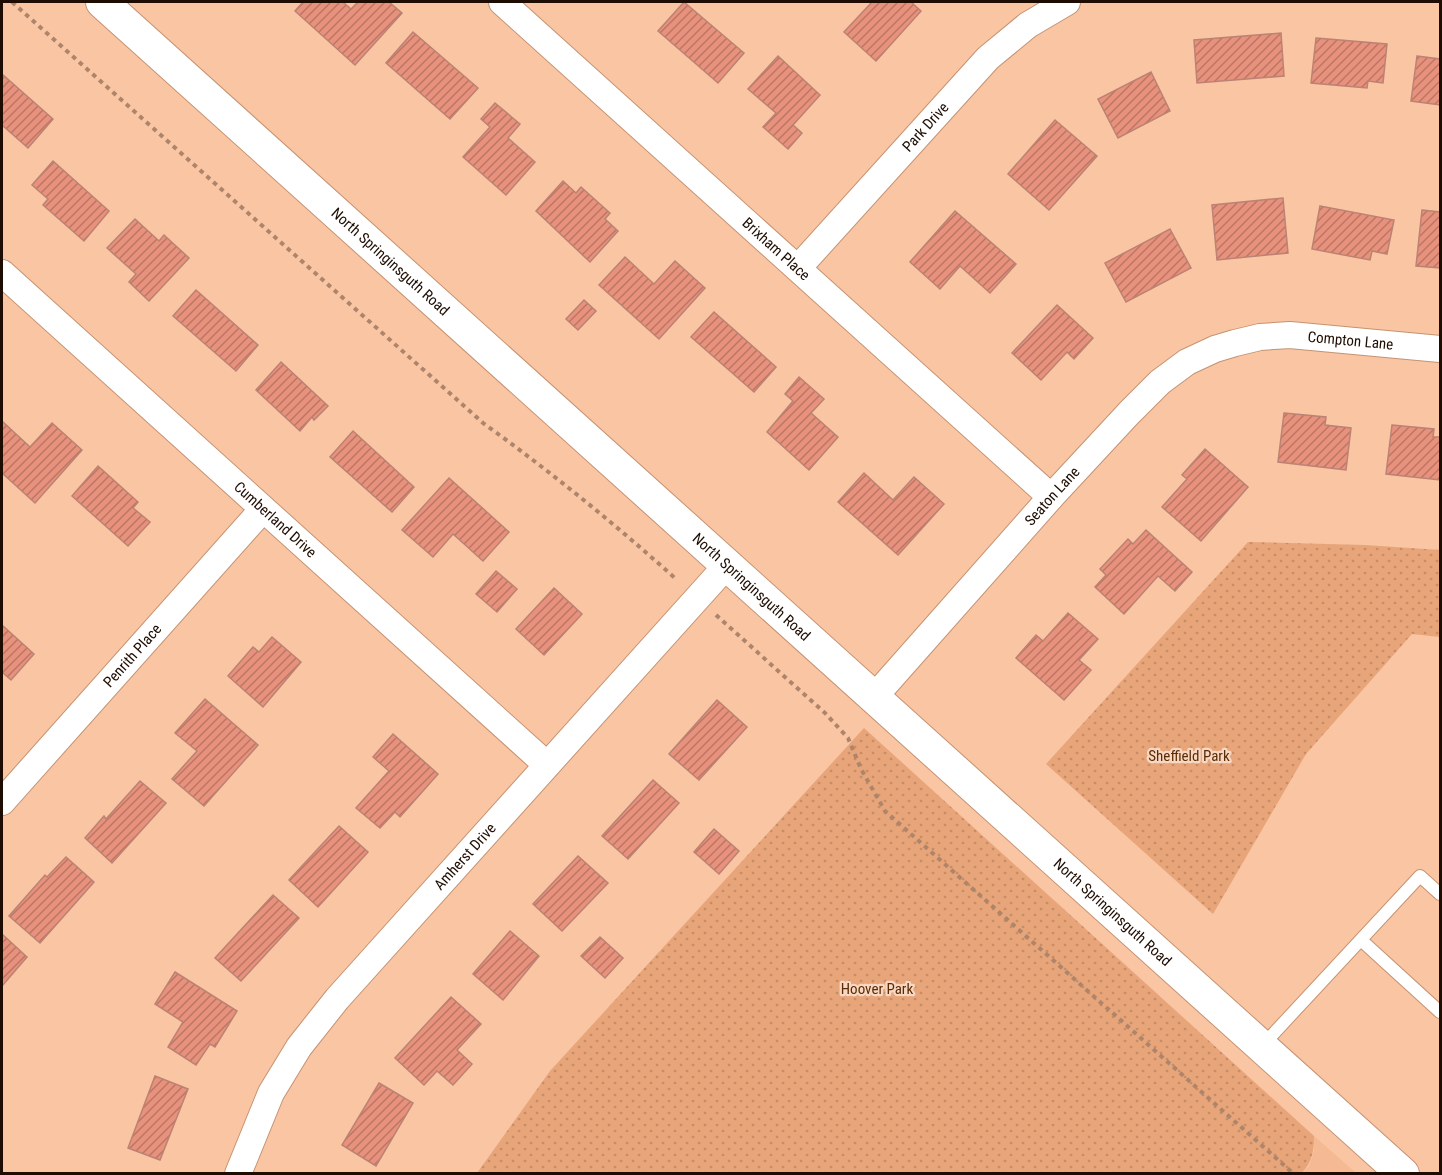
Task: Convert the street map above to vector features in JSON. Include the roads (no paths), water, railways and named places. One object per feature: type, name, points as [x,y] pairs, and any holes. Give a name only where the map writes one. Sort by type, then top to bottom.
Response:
[{"type":"street","name":"North Springinsguth Road","points":[[102,2],[1403,1173]]},
{"type":"street","name":"Brixham Place","points":[[502,2],[1051,497]]},
{"type":"street","name":"Park Drive","points":[[798,268],[988,58],[1028,25],[1067,2]]},
{"type":"street","name":"Cumberland Drive","points":[[2,273],[546,765]]},
{"type":"street","name":"Compton Lane","points":[[1260,337],[1290,335],[1440,349]]},
{"type":"street","name":"Seaton Lane","points":[[875,696],[1051,497],[1160,382],[1187,362],[1215,349],[1260,337]]},
{"type":"street","name":"Penrith Place","points":[[4,793],[263,509]]},
{"type":"street","name":"Amherst Drive","points":[[238,1173],[271,1093],[299,1047],[337,999],[728,564]]},
{"type":"lane","points":[[1262,1046],[1420,876],[1440,894]]},
{"type":"lane","points":[[1361,940],[1440,1012]]},
{"type":"park label","name":"Sheffield Park","points":[[1189,756]]},
{"type":"park label","name":"Hoover Park","points":[[877,989]]}]
